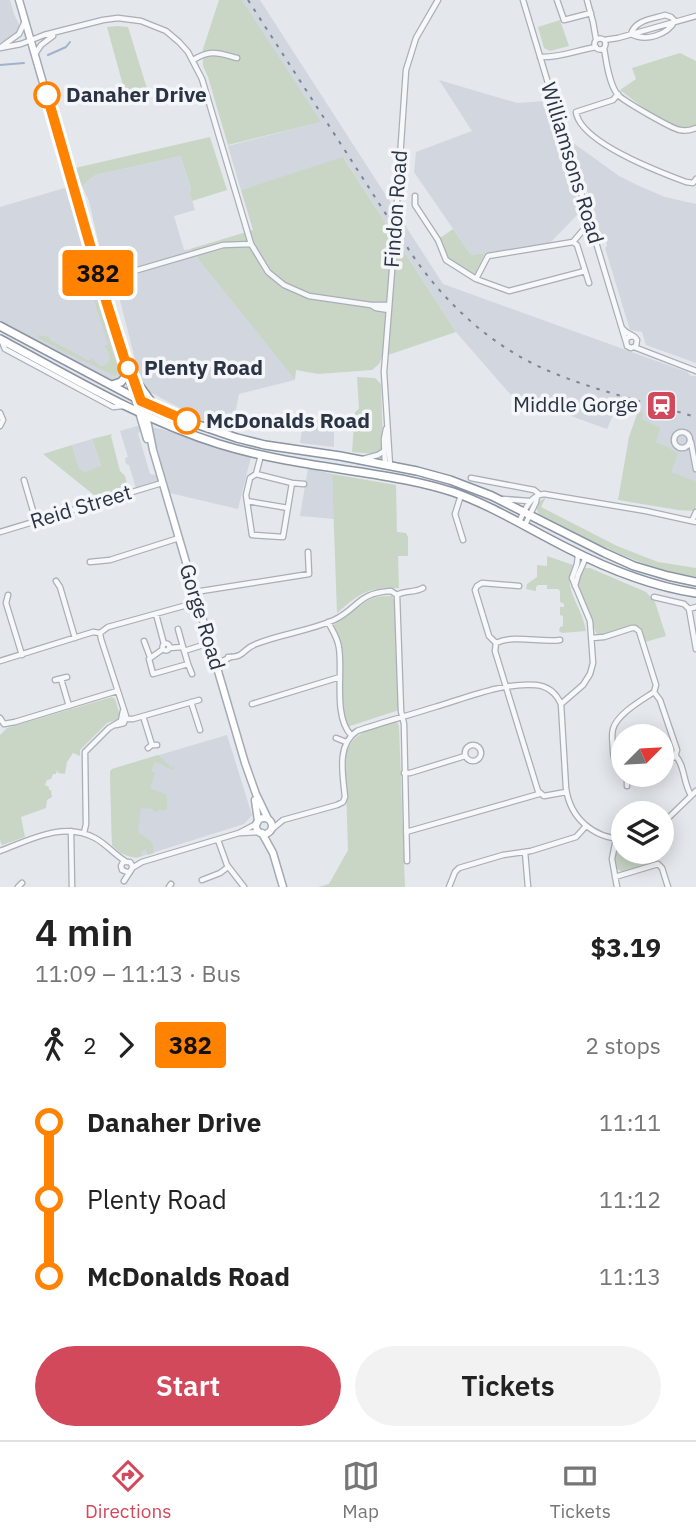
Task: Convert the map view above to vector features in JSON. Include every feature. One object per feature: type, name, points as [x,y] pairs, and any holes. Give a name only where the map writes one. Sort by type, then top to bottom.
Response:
[{"type":"highway","points":[[0,326],[133,397],[193,423],[237,438],[450,480],[496,498],[634,566],[696,582]]},
{"type":"highway","points":[[17,348],[22,337]]},
{"type":"highway","points":[[0,340],[125,406],[220,445],[387,476],[461,495],[522,523],[582,556],[634,578],[662,587],[696,593]]},
{"type":"highway","points":[[112,385],[121,382],[128,372],[155,407]]},
{"type":"highway","name":"Findon Road","points":[[387,476],[388,466]]},
{"type":"highway","points":[[578,540],[585,549],[582,556]]},
{"type":"main road","points":[[19,0],[133,397],[142,414]]},
{"type":"main road","points":[[128,372],[141,401]]},
{"type":"main road","name":"Gorge Road","points":[[141,401],[152,450],[252,785],[258,822]]},
{"type":"main road","name":"Gorge Road","points":[[252,785],[269,819]]},
{"type":"main road","points":[[273,853],[258,829],[258,822],[264,818],[272,823],[273,853],[283,887]]},
{"type":"main road","points":[[261,833],[271,830]]},
{"type":"street","name":"Findon Road","points":[[388,466],[389,437],[384,372],[405,82],[416,38],[438,0]]},
{"type":"street","name":"Williamsons Road","points":[[523,0],[626,342]]},
{"type":"street","points":[[557,0],[564,20],[591,13]]},
{"type":"street","points":[[587,0],[612,83],[618,94],[678,130],[696,128]]},
{"type":"street","points":[[540,57],[553,58],[694,15]]},
{"type":"street","points":[[0,47],[118,18],[141,21],[166,32],[188,52],[202,79],[251,244],[268,272],[284,285],[309,296],[389,308]]},
{"type":"street","points":[[0,47],[19,34],[25,21]]},
{"type":"street","points":[[35,56],[41,45],[57,33]]},
{"type":"street","points":[[193,60],[210,52],[237,58]]},
{"type":"street","points":[[543,67],[553,58]]},
{"type":"street","points":[[618,94],[613,100],[576,112],[577,120],[596,137],[636,162],[686,182],[693,183],[696,179]]},
{"type":"street","points":[[415,197],[415,205],[438,240],[446,260],[476,279],[509,291],[585,271]]},
{"type":"street","points":[[476,279],[488,256],[573,242],[584,229],[591,226]]},
{"type":"street","name":"Williamsons Road","points":[[573,242],[577,245],[589,282]]},
{"type":"street","points":[[100,279],[117,278],[223,246],[251,244]]},
{"type":"street","name":"Williamsons Road","points":[[621,325],[625,332],[632,336]]},
{"type":"street","points":[[649,353],[636,337],[627,338],[629,347],[696,369]]},
{"type":"street","points":[[0,340],[5,349],[113,407],[125,406]]},
{"type":"street","points":[[634,347],[638,341]]},
{"type":"street","points":[[54,368],[61,379]]},
{"type":"street","points":[[0,413],[3,420],[0,426]]},
{"type":"street","name":"Findon Road","points":[[387,425],[384,451],[388,466]]},
{"type":"street","points":[[685,433],[691,439],[695,467],[688,453],[674,442],[677,434],[685,433]]},
{"type":"street","points":[[680,448],[688,446],[691,439]]},
{"type":"street","points":[[359,460],[384,451]]},
{"type":"street","points":[[261,454],[256,474],[250,478],[246,495],[252,535],[283,537],[292,483]]},
{"type":"street","points":[[256,474],[304,484]]},
{"type":"street","points":[[471,478],[534,490],[538,495]]},
{"type":"street","points":[[24,480],[36,521]]},
{"type":"street","name":"Reid Street","points":[[0,532],[162,483]]},
{"type":"street","points":[[496,498],[520,502],[530,501],[538,495],[552,494],[694,522],[696,512]]},
{"type":"street","points":[[461,495],[455,514],[463,540]]},
{"type":"street","points":[[522,523],[538,495]]},
{"type":"street","points":[[247,501],[288,508]]},
{"type":"street","points":[[527,513],[530,501]]},
{"type":"street","points":[[90,562],[110,560],[179,538]]},
{"type":"street","points":[[195,592],[309,574],[308,552]]},
{"type":"street","points":[[575,587],[582,556]]},
{"type":"street","points":[[560,702],[583,685],[590,674],[593,656],[589,617],[572,575],[582,556]]},
{"type":"street","points":[[56,581],[75,638]]},
{"type":"street","points":[[496,643],[489,636],[476,588],[482,583],[519,586]]},
{"type":"street","points":[[397,595],[423,588]]},
{"type":"street","points":[[216,664],[230,657],[240,656],[256,643],[339,617],[370,594],[391,592],[397,595]]},
{"type":"street","points":[[397,595],[407,860]]},
{"type":"street","points":[[8,596],[6,603],[22,655]]},
{"type":"street","points":[[654,597],[684,604],[689,609],[696,649]]},
{"type":"street","points":[[101,635],[113,627],[198,602]]},
{"type":"street","points":[[689,609],[696,607]]},
{"type":"street","points":[[156,614],[165,647]]},
{"type":"street","points":[[328,622],[339,646],[344,722],[347,731],[352,734]]},
{"type":"street","points":[[592,638],[632,628],[638,630],[656,685],[654,692],[639,701],[616,724]]},
{"type":"street","points":[[178,629],[192,674]]},
{"type":"street","points":[[0,661],[94,632],[101,635]]},
{"type":"street","points":[[84,834],[85,752],[109,728],[122,724],[124,719],[101,635]]},
{"type":"street","points":[[560,639],[502,640],[496,643],[494,648],[539,792],[544,796],[566,790]]},
{"type":"street","points":[[144,641],[153,674],[188,664]]},
{"type":"street","points":[[149,657],[165,647],[183,649],[201,646]]},
{"type":"street","points":[[252,704],[340,677]]},
{"type":"street","points":[[61,679],[69,706]]},
{"type":"street","points":[[271,830],[284,821],[341,802],[344,751],[352,734],[506,687],[532,685],[552,692],[560,702],[566,790],[573,810],[586,826],[611,838]]},
{"type":"street","points":[[0,731],[4,724],[117,691]]},
{"type":"street","points":[[654,692],[660,700],[674,743],[675,756],[694,793],[674,812]]},
{"type":"street","points":[[124,719],[131,720],[199,700]]},
{"type":"street","points":[[191,702],[200,730]]},
{"type":"street","points":[[143,716],[152,746]]},
{"type":"street","points":[[0,718],[4,724]]},
{"type":"street","points":[[336,738],[346,742]]},
{"type":"street","points":[[404,772],[465,756]]},
{"type":"street","points":[[406,831],[539,792]]},
{"type":"street","points":[[269,819],[284,821]]},
{"type":"street","points":[[125,865],[218,840],[239,833],[258,822]]},
{"type":"street","points":[[449,887],[459,868],[576,837],[586,826]]},
{"type":"street","points":[[71,831],[72,887]]},
{"type":"street","points":[[0,851],[48,834],[71,831],[103,843],[131,870]]},
{"type":"street","points":[[239,833],[261,833]]},
{"type":"street","points":[[218,840],[228,867],[244,887]]},
{"type":"street","points":[[525,852],[528,887]]},
{"type":"street","points":[[122,887],[131,870],[142,862]]},
{"type":"street","points":[[613,864],[617,887]]},
{"type":"street","points":[[615,877],[658,864],[668,887]]},
{"type":"street","points":[[125,865],[131,870]]},
{"type":"street","points":[[124,881],[125,865]]},
{"type":"street","points":[[202,880],[228,867]]},
{"type":"shaded area","points":[[0,0],[10,0],[19,28],[17,34],[0,43]]},
{"type":"shaded area","points":[[242,0],[260,0],[443,284],[696,376],[696,481],[670,472],[668,447],[655,442],[642,419],[642,413],[618,404],[607,429],[510,394],[456,332],[344,158],[241,190],[228,146],[320,122]]},
{"type":"shaded area","points":[[439,80],[517,103],[546,101],[581,211],[550,243],[471,255],[414,172],[416,152],[472,131]]},
{"type":"shaded area","points":[[572,142],[619,176],[637,185],[665,197],[696,204],[696,363],[646,345],[642,332],[630,330],[605,248],[607,244],[603,241]]},
{"type":"shaded area","points":[[181,156],[195,210],[174,216],[184,250],[190,249],[295,380],[239,394],[232,430],[204,421],[150,392],[140,379],[113,273],[105,270],[89,201],[82,186],[95,175]]},
{"type":"shaded area","points":[[68,187],[123,371],[122,377],[114,381],[0,321],[0,207]]},
{"type":"shaded area","points":[[304,416],[334,422],[334,447],[300,443]]},
{"type":"shaded area","points":[[141,425],[143,431],[138,433],[150,474],[156,475],[158,482],[136,488],[129,465],[126,464],[125,458],[128,457],[120,431]]},
{"type":"shaded area","points":[[151,427],[251,457],[238,509],[170,493]]},
{"type":"shaded area","points":[[92,439],[101,467],[85,472],[79,468],[72,445]]},
{"type":"shaded area","points":[[308,468],[332,474],[334,519],[300,516]]},
{"type":"shaded area","points":[[227,735],[252,815],[244,824],[136,858],[120,853],[112,845],[112,769]]},
{"type":"green space","points":[[219,0],[242,0],[321,122],[228,145],[203,66],[203,49]]},
{"type":"green space","points":[[560,20],[569,46],[550,51],[544,48],[538,27]]},
{"type":"green space","points":[[107,27],[128,27],[149,95],[127,100]]},
{"type":"green space","points":[[680,53],[696,61],[696,125],[681,128],[645,109],[620,90],[636,79],[632,68]]},
{"type":"green space","points":[[210,137],[227,190],[192,201],[181,156],[95,175],[82,186],[75,168]]},
{"type":"green space","points":[[343,157],[456,332],[382,357],[372,370],[318,374],[296,370],[295,380],[190,249],[253,230],[241,190]]},
{"type":"green space","points":[[453,229],[471,255],[485,253],[474,276],[448,258],[440,238]]},
{"type":"green space","points":[[89,288],[93,288],[97,294],[119,368],[116,376],[62,351],[38,335],[49,337],[89,361],[91,358],[100,366],[107,363],[109,355],[105,346],[108,344],[92,294],[89,289],[86,290]]},
{"type":"green space","points":[[357,377],[375,378],[381,384],[383,445],[375,454],[352,452],[355,412],[359,409]]},
{"type":"green space","points":[[638,411],[643,413],[642,419],[660,428],[656,442],[678,454],[671,472],[696,481],[694,511],[618,500],[629,437]]},
{"type":"green space","points":[[112,434],[120,471],[125,476],[128,488],[100,500],[43,454],[72,445],[79,468],[85,472],[101,466],[92,439]]},
{"type":"green space","points":[[332,474],[396,485],[397,532],[406,533],[408,537],[408,556],[398,556],[399,588],[371,590],[337,613]]},
{"type":"green space","points":[[546,497],[541,507],[617,546],[658,562],[696,568],[696,577],[635,560],[539,514],[536,508]]},
{"type":"green space","points":[[547,556],[573,565],[570,574],[571,590],[586,631],[559,631],[563,626],[560,607],[564,607],[564,604],[560,602],[558,589],[547,589],[547,585],[538,585],[536,591],[526,589],[527,584],[537,577],[537,565],[547,566]]},
{"type":"green space","points":[[583,568],[590,568],[646,592],[655,602],[666,636],[645,642],[641,628],[635,625],[603,635],[597,634],[579,585]]},
{"type":"green space","points":[[392,596],[396,603],[399,710],[347,727],[343,705],[341,649],[333,625],[368,600]]},
{"type":"green space","points":[[112,697],[120,715],[117,720],[107,723],[80,750],[80,756],[73,753],[67,762],[65,774],[58,773],[57,770],[51,779],[47,780],[45,785],[51,790],[52,797],[47,800],[46,808],[21,817],[25,837],[2,845],[0,735],[7,728]]},
{"type":"green space","points":[[397,722],[399,726],[405,887],[318,887],[329,884],[348,850],[345,757],[348,748],[363,732]]},
{"type":"green space","points":[[158,755],[172,768],[175,765],[173,770],[155,762],[151,771],[155,773],[150,788],[167,795],[167,810],[158,812],[141,808],[138,832],[152,842],[154,853],[148,855],[146,849],[141,851],[142,856],[129,856],[112,845],[110,772],[112,769]]},
{"type":"green space","points":[[615,864],[647,864],[622,872]]},
{"type":"waterway","points":[[48,55],[66,47],[70,42]]},
{"type":"waterway","points":[[0,65],[24,63]]},
{"type":"railway","points":[[248,0],[411,253],[438,288],[469,320],[503,346],[542,368],[599,389],[696,417]]},
{"type":"bus line","name":"382","points":[[47,95],[107,304],[141,401],[187,421]]},
{"type":"place","name":"Danaher Drive","points":[[47,95]]},
{"type":"place","name":"Plenty Road","points":[[128,368]]},
{"type":"place","name":"Middle Gorge","points":[[661,405]]},
{"type":"place","name":"McDonalds Road","points":[[187,421]]}]
